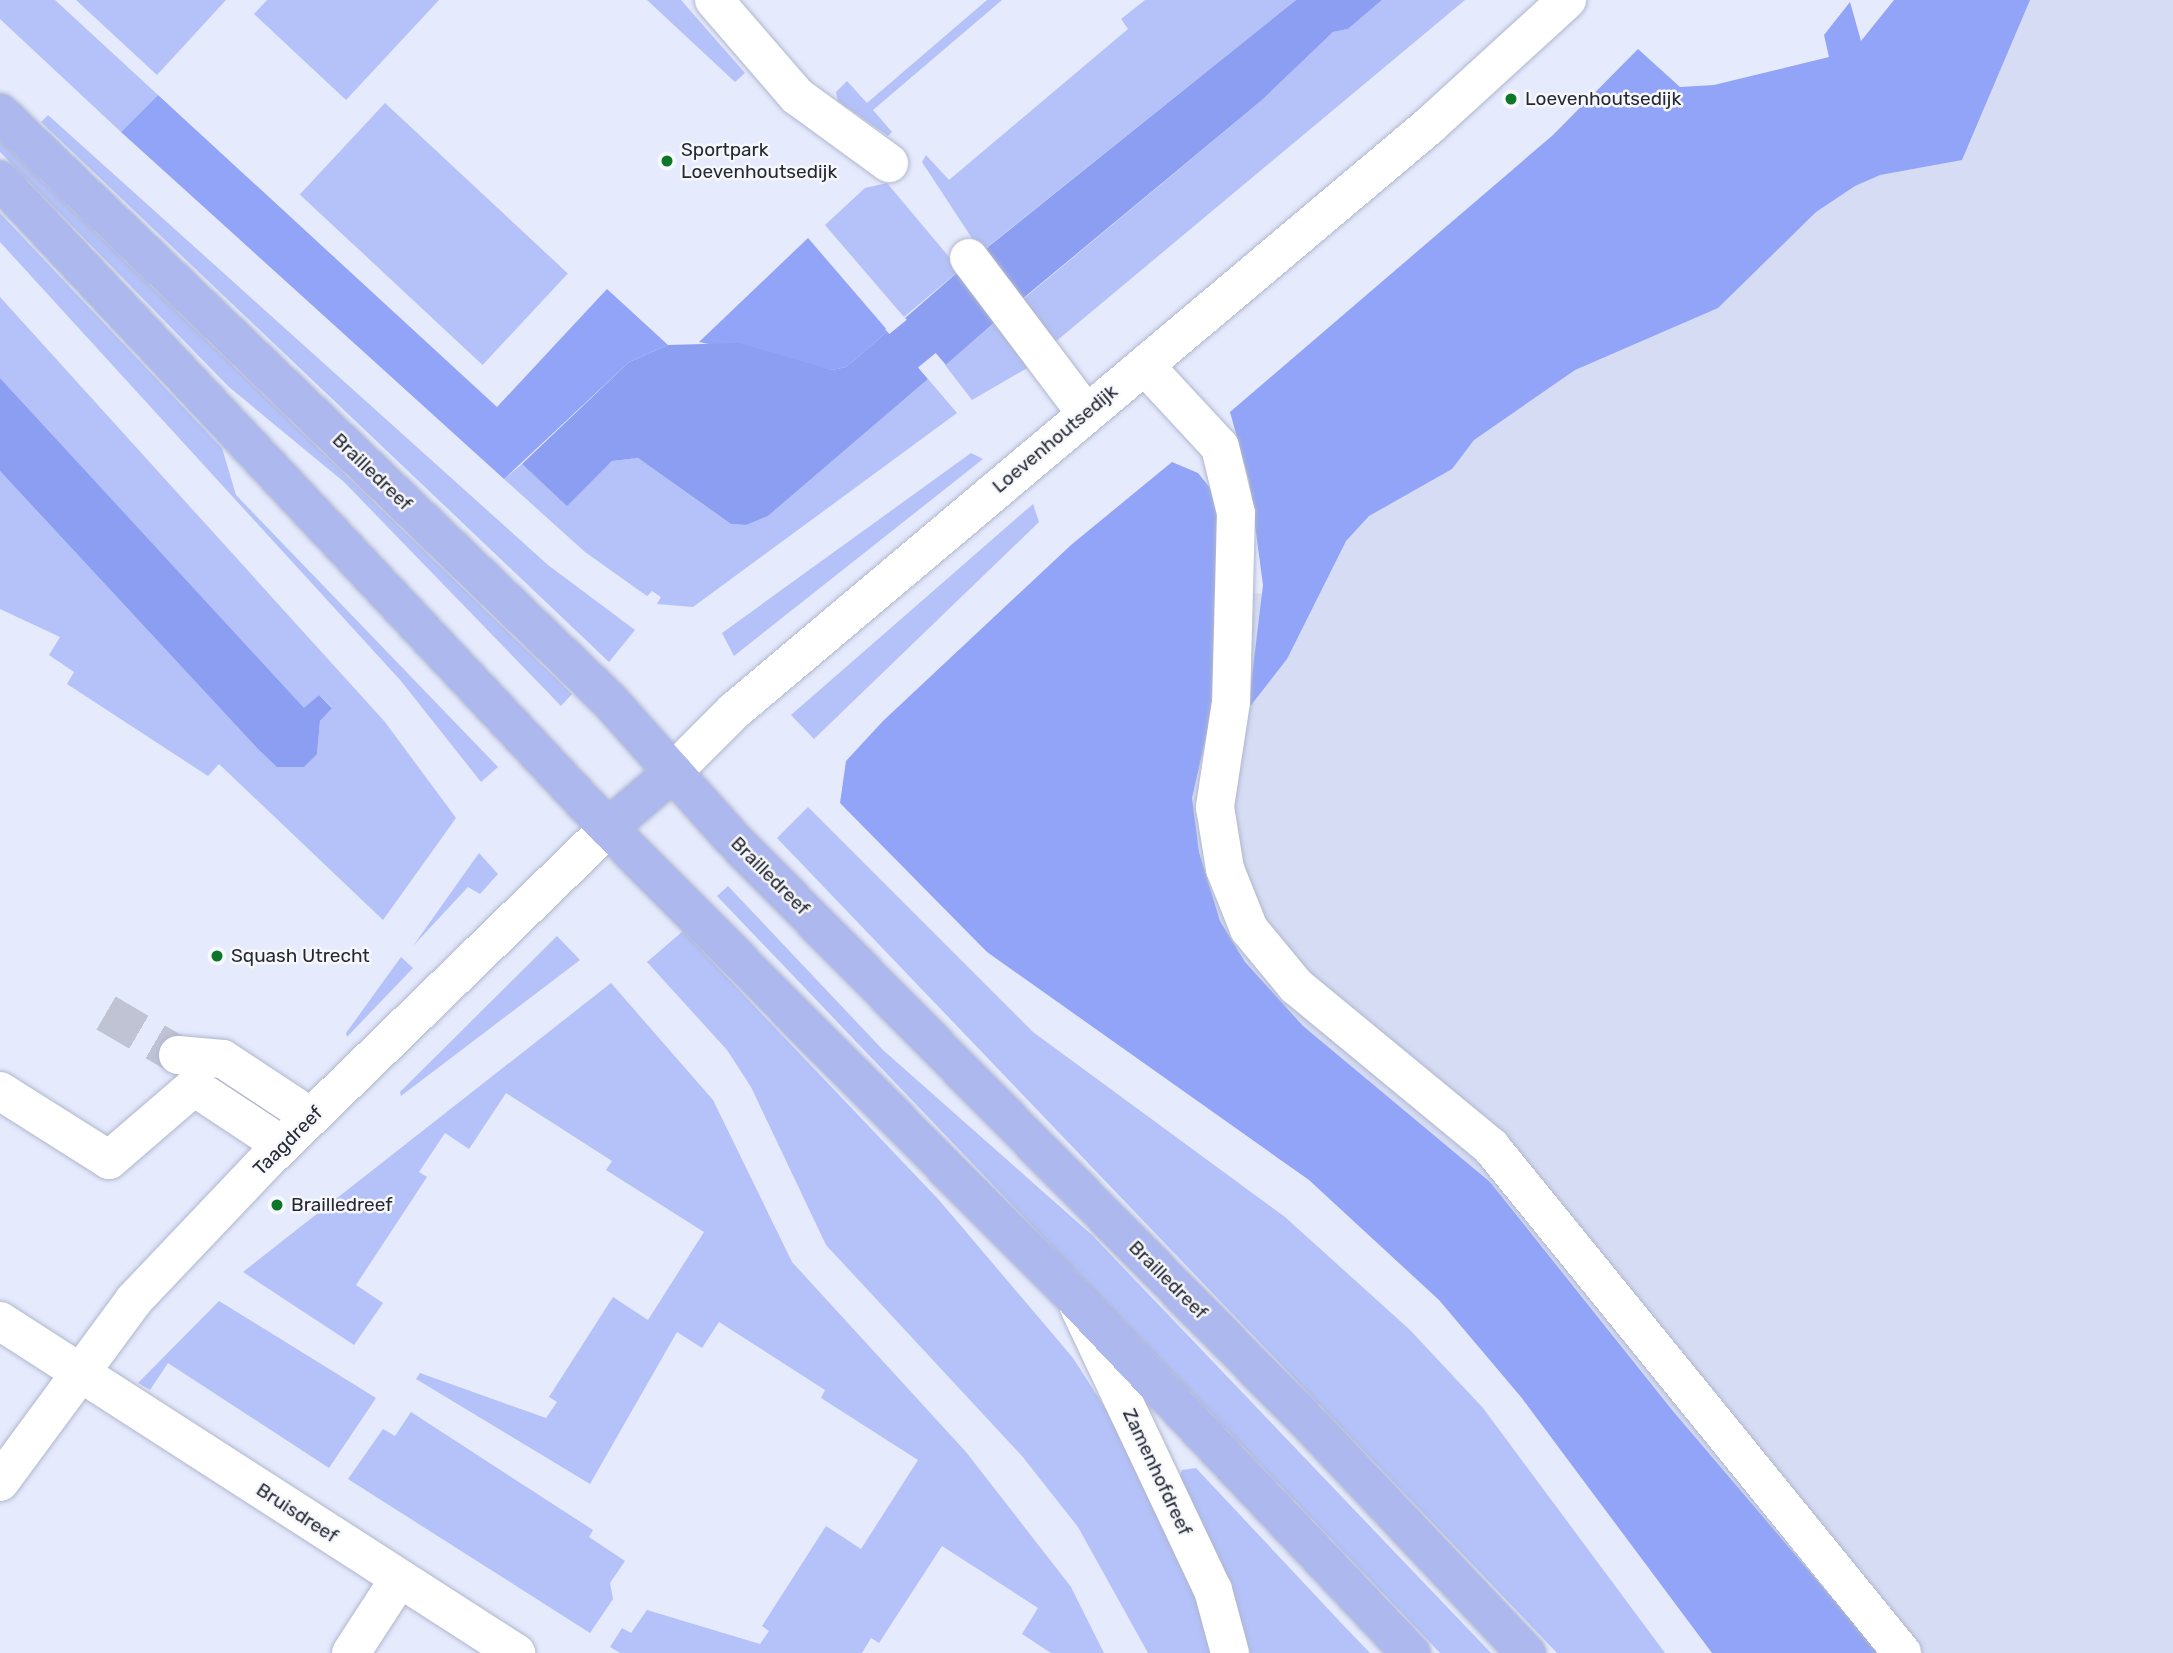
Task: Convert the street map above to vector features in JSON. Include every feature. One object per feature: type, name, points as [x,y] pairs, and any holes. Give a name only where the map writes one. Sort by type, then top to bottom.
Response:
[{"type":"main road","name":"Brailledreef","points":[[0,114],[582,674],[673,772],[1526,1653]]},
{"type":"main road","points":[[0,180],[608,828],[1073,1296],[1411,1653]]},
{"type":"main road","points":[[608,828],[673,772]]},
{"type":"street","points":[[714,0],[797,96],[889,163]]},
{"type":"street","name":"Loevenhoutsedijk","points":[[673,772],[734,712],[1085,412],[1145,366],[1567,0]]},
{"type":"street","points":[[969,258],[1085,412]]},
{"type":"street","points":[[1145,366],[1220,447],[1236,513],[1231,702],[1216,807],[1225,869],[1248,929],[1296,986],[1491,1147],[1902,1653]]},
{"type":"street","name":"Taagdreef","points":[[0,1482],[78,1372],[134,1300],[282,1145],[608,828]]},
{"type":"street","points":[[178,1055],[223,1059],[311,1117]]},
{"type":"street","points":[[0,1091],[109,1160],[194,1087],[282,1145]]},
{"type":"street","name":"Zamenhofdreef","points":[[1073,1296],[1213,1590],[1230,1653]]},
{"type":"street","name":"Bruisdreef","points":[[0,1321],[516,1653]]},
{"type":"street","points":[[351,1653],[399,1579]]},
{"type":"shaded area","points":[[0,0],[55,0],[158,95],[121,132],[0,19]]},
{"type":"shaded area","points":[[76,0],[226,0],[157,75]]},
{"type":"shaded area","points":[[267,0],[439,0],[346,100],[254,14]]},
{"type":"shaded area","points":[[647,0],[681,0],[745,73],[735,82]]},
{"type":"shaded area","points":[[987,0],[1002,0],[873,110],[892,132],[888,136],[838,101],[836,92],[847,81],[867,103]]},
{"type":"shaded area","points":[[1145,0],[1296,0],[981,252],[922,162],[926,155],[949,180],[1128,29],[1121,19]]},
{"type":"shaded area","points":[[1296,0],[1382,0],[1348,29],[1333,32],[1262,100],[1021,300],[983,251]]},
{"type":"shaded area","points":[[1382,0],[1465,0],[1054,343],[1021,301],[1262,100],[1333,32],[1348,29]]},
{"type":"shaded area","points":[[1894,0],[2030,0],[1962,160],[1880,175],[1855,186],[1816,212],[1718,308],[1575,370],[1474,440],[1452,469],[1369,516],[1346,541],[1287,659],[1248,709],[1263,585],[1249,481],[1230,412],[1553,135],[1638,49],[1680,87],[1714,85],[1829,57],[1824,35],[1850,2],[1861,41]]},
{"type":"shaded area","points":[[1931,0],[2173,0],[2173,1653],[1806,1653],[1119,883],[1230,591],[1263,594],[1920,31]]},
{"type":"shaded area","points":[[158,95],[497,407],[607,289],[668,345],[629,362],[504,479],[121,132]]},
{"type":"shaded area","points":[[385,103],[568,273],[483,365],[300,194]]},
{"type":"shaded area","points":[[48,115],[548,565],[635,630],[609,662],[41,122]]},
{"type":"shaded area","points":[[0,140],[572,694],[561,706],[344,482],[229,387],[0,152]]},
{"type":"shaded area","points":[[887,183],[960,270],[904,317],[825,225],[865,188]]},
{"type":"shaded area","points":[[0,213],[222,448],[236,495],[498,767],[481,782],[401,681],[0,242]]},
{"type":"shaded area","points":[[808,238],[888,331],[846,367],[832,370],[699,342]]},
{"type":"shaded area","points":[[958,272],[999,319],[946,365],[905,318]]},
{"type":"shaded area","points":[[0,297],[385,722],[456,818],[383,920],[219,764],[208,776],[67,684],[74,672],[49,655],[60,637],[0,609],[0,471],[257,748],[317,754],[320,721],[332,707],[319,695],[304,709],[0,378]]},
{"type":"shaded area","points":[[999,319],[1029,367],[972,400],[945,365]]},
{"type":"shaded area","points":[[888,331],[928,379],[768,516],[746,525],[731,524],[638,458],[612,461],[567,506],[522,464],[629,362],[668,345],[739,343],[832,370],[846,367]]},
{"type":"shaded area","points":[[0,378],[304,708],[319,695],[332,708],[320,721],[317,754],[304,767],[277,767],[257,748],[0,471]]},
{"type":"shaded area","points":[[928,379],[957,413],[693,607],[657,604],[661,597],[652,591],[647,596],[585,552],[504,479],[522,464],[567,505],[612,461],[638,458],[731,524],[746,525],[768,516]]},
{"type":"shaded area","points":[[971,453],[983,459],[734,656],[722,633]]},
{"type":"shaded area","points":[[1172,462],[1198,473],[1215,494],[1225,536],[1218,684],[1192,798],[1199,852],[1220,921],[1245,962],[1303,1026],[1490,1182],[1672,1410],[1879,1653],[1712,1653],[1521,1397],[1439,1300],[1309,1180],[987,952],[840,803],[846,761],[883,721],[1071,545]]},
{"type":"shaded area","points":[[1033,504],[1039,522],[814,739],[791,715]]},
{"type":"shaded area","points":[[808,807],[1033,1032],[1285,1217],[1410,1330],[1483,1408],[1665,1653],[1557,1653],[777,838]]},
{"type":"shaded area","points":[[479,853],[498,874],[480,894],[468,887],[413,946]]},
{"type":"shaded area","points":[[728,886],[883,1050],[1092,1235],[1491,1653],[1440,1653],[717,896]]},
{"type":"shaded area","points":[[683,931],[939,1200],[1073,1358],[1124,1437],[1170,1528],[1218,1653],[1148,1653],[1078,1527],[1022,1456],[826,1245],[751,1087],[727,1050],[647,962]]},
{"type":"shaded area","points":[[557,936],[580,960],[401,1096],[400,1092]]},
{"type":"shaded area","points":[[401,957],[413,968],[347,1037],[346,1033]]},
{"type":"shaded area","points":[[611,983],[713,1100],[792,1262],[966,1452],[1071,1587],[1104,1653],[1051,1653],[1022,1634],[1038,1608],[942,1546],[879,1643],[871,1638],[862,1653],[620,1653],[610,1647],[622,1628],[631,1633],[647,1610],[760,1644],[769,1631],[762,1626],[826,1526],[861,1549],[918,1460],[821,1398],[825,1390],[719,1322],[702,1348],[677,1332],[590,1484],[416,1379],[420,1373],[546,1418],[557,1402],[549,1397],[613,1297],[648,1320],[704,1232],[606,1170],[612,1161],[506,1093],[469,1149],[445,1133],[419,1172],[427,1177],[356,1285],[383,1303],[354,1345],[243,1272]]},
{"type":"shaded area","points":[[219,1301],[376,1398],[329,1468],[168,1363],[150,1390],[138,1383]]},
{"type":"shaded area","points":[[411,1412],[593,1530],[589,1537],[625,1561],[610,1583],[613,1599],[590,1633],[348,1479],[383,1429],[395,1436]]},
{"type":"shaded area","points":[[1196,1468],[1370,1653],[1248,1653],[1178,1481],[1182,1470]]},
{"type":"pier","points":[[902,315],[945,365],[942,368],[902,320]]},
{"type":"pier","points":[[890,328],[931,377],[928,379],[885,329]]},
{"type":"waterway","points":[[858,388],[966,300]]},
{"type":"tunnel","points":[[106,1013],[178,1055]]},
{"type":"place","name":"Loevenhoutsedijk","points":[[1511,99]]},
{"type":"place","name":"Sportpark Loevenhoutsedijk","points":[[667,161]]},
{"type":"place","name":"Squash Utrecht","points":[[217,956]]},
{"type":"place","name":"Brailledreef","points":[[277,1205]]}]
